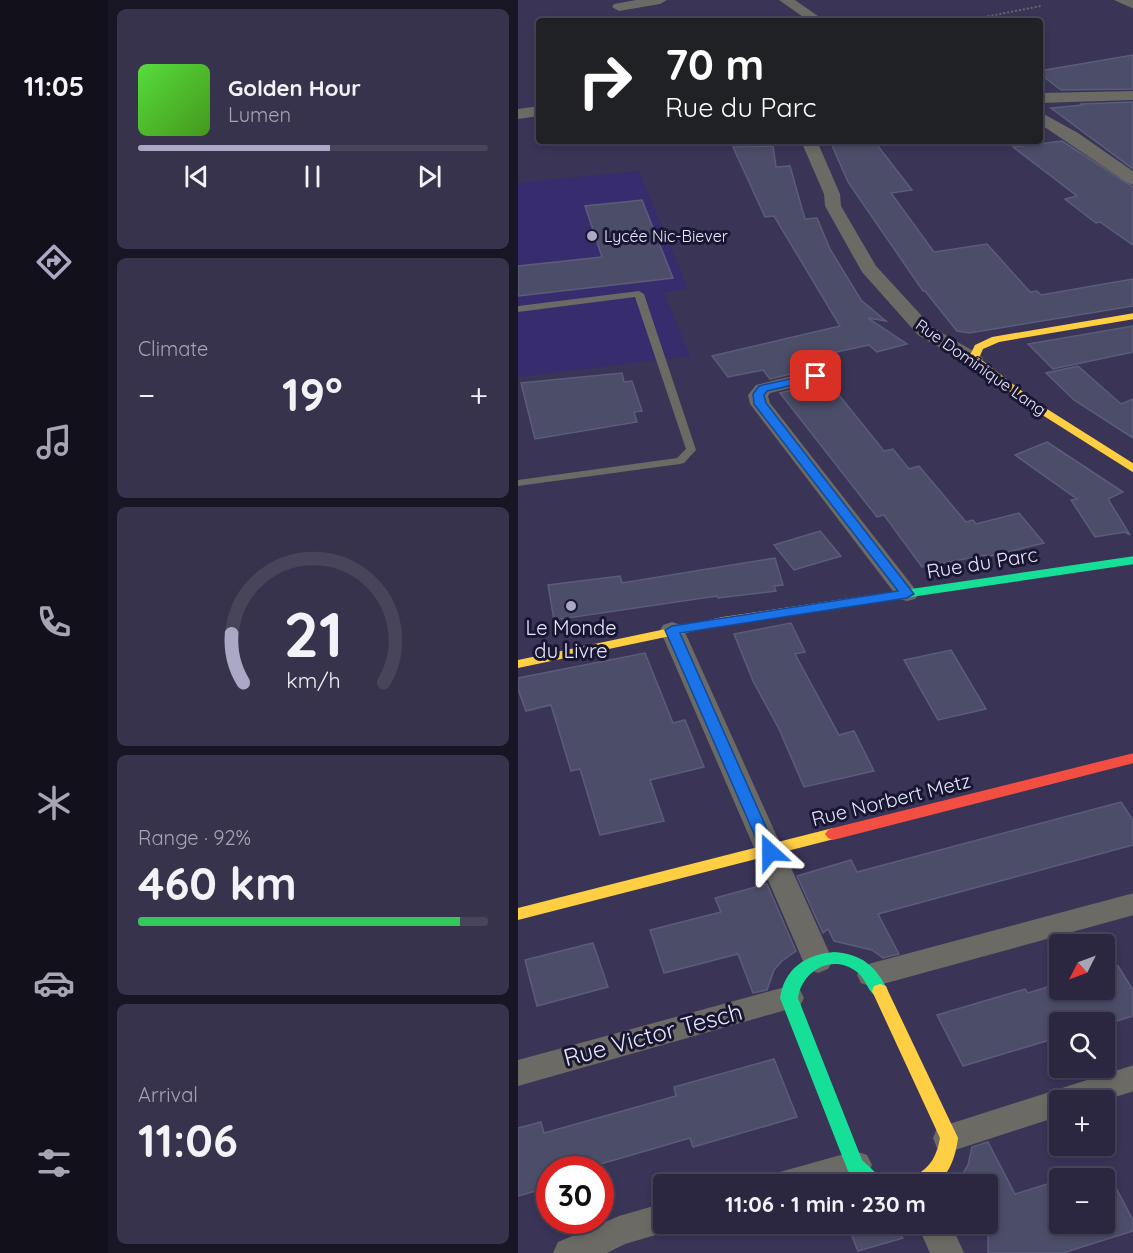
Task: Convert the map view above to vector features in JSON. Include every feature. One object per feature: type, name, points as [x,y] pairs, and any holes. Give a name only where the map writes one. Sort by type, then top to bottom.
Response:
[{"type":"street","points":[[618,7],[660,0]]},
{"type":"street","points":[[786,0],[813,18]]},
{"type":"street","points":[[1121,0],[1133,5]]},
{"type":"street","points":[[1043,98],[1133,95]]},
{"type":"street","points":[[518,114],[536,111]]},
{"type":"street","points":[[1043,119],[1072,136],[1133,180]]},
{"type":"street","name":"Rue Dominique Lang","points":[[810,144],[832,194],[833,206],[868,268],[925,331],[973,359],[1032,404],[1133,470]]},
{"type":"street","points":[[973,359],[978,347],[996,339],[1133,316]]},
{"type":"street","points":[[816,376],[763,389],[758,394],[760,404],[907,594]]},
{"type":"street","name":"Rue du Parc","points":[[518,664],[672,630],[1133,560]]},
{"type":"street","points":[[672,630],[818,961]]},
{"type":"street","name":"Rue Norbert Metz","points":[[518,914],[770,852],[1133,758]]},
{"type":"street","points":[[872,975],[1133,904]]},
{"type":"street","points":[[865,1174],[856,1165],[789,998],[790,983],[803,968],[818,961],[839,959],[856,963],[872,975],[949,1138],[948,1157],[935,1174]]},
{"type":"street","name":"Rue Victor Tesch","points":[[518,1073],[789,998]]},
{"type":"street","points":[[1095,1090],[1133,1078]]},
{"type":"street","points":[[949,1138],[1049,1105]]},
{"type":"street","points":[[822,1174],[856,1165]]},
{"type":"street","points":[[570,1253],[619,1231],[653,1221]]},
{"type":"street","points":[[938,1234],[947,1253]]},
{"type":"lane","points":[[518,309],[639,294],[692,450],[680,461],[518,483]]},
{"type":"path","points":[[979,18],[1041,6]]},
{"type":"shaded area","name":"Lycée Nic-Biever","points":[[639,171],[688,289],[664,292],[690,356],[518,377],[518,183]]},
{"type":"building","points":[[1133,55],[1133,89],[1061,90],[1043,76],[1043,70]]},
{"type":"building","points":[[1133,102],[1133,169],[1051,108],[1082,105],[1080,104]]},
{"type":"building","points":[[1062,141],[1133,187],[1133,245],[1100,222],[1096,223],[1065,199],[1077,196],[1013,147]]},
{"type":"building","points":[[831,144],[876,144],[912,190],[891,193],[934,252],[987,244],[1030,292],[1037,291],[1041,295],[1133,279],[1133,306],[969,333],[957,331],[923,291],[848,182]]},
{"type":"building","points":[[773,146],[776,167],[790,166],[805,219],[817,218],[830,249],[861,300],[886,321],[868,318],[907,344],[877,352],[869,345],[809,358],[817,368],[770,379],[763,370],[728,377],[712,356],[840,326],[774,216],[765,217],[733,147]]},
{"type":"building","points":[[642,200],[673,278],[518,296],[518,266],[602,257],[585,206]]},
{"type":"building","points":[[1133,326],[1133,352],[1053,369],[1028,344]]},
{"type":"building","points":[[1078,366],[1121,404],[1133,399],[1133,438],[1074,400],[1046,373]]},
{"type":"building","points":[[622,373],[624,382],[632,381],[642,411],[634,412],[637,422],[535,439],[521,383]]},
{"type":"building","points":[[826,379],[884,451],[893,449],[909,469],[919,466],[966,522],[973,520],[976,524],[1019,513],[1044,543],[987,557],[986,555],[922,567],[884,515],[877,517],[780,393],[824,382]]},
{"type":"building","points":[[1047,442],[1123,492],[1108,499],[1130,535],[1125,532],[1095,537],[1071,500],[1077,499],[1015,455]]},
{"type":"building","points":[[820,531],[841,556],[794,570],[774,545]]},
{"type":"building","points":[[775,558],[783,585],[774,586],[776,591],[718,598],[717,596],[554,620],[548,585],[620,576],[622,583]]},
{"type":"building","points":[[791,623],[805,652],[795,654],[839,735],[854,731],[874,771],[804,787],[779,729],[753,681],[734,634]]},
{"type":"building","points":[[951,650],[986,709],[938,720],[904,660]]},
{"type":"building","points":[[645,653],[673,723],[685,720],[704,767],[650,780],[664,821],[600,835],[580,769],[571,771],[551,705],[526,711],[518,689],[518,678]]},
{"type":"building","points":[[1121,802],[1133,820],[1133,845],[878,914],[899,954],[883,958],[872,950],[834,941],[828,929],[823,933],[797,876],[851,860],[857,872]]},
{"type":"building","points":[[767,884],[796,951],[774,970],[767,990],[753,993],[738,954],[664,973],[650,930],[721,912],[715,898]]},
{"type":"building","points":[[593,943],[608,987],[537,1006],[525,960]]},
{"type":"building","points":[[1118,966],[1133,990],[1133,1016],[1115,1022],[1115,1012],[1049,1012],[1049,1040],[963,1066],[937,1015],[1025,989],[1028,993],[1049,986],[1049,1000],[1115,1000],[1115,967]]},
{"type":"building","points":[[774,1059],[797,1117],[693,1147],[690,1138],[614,1160],[614,1156],[536,1156],[536,1191],[518,1196],[518,1128],[541,1122],[544,1133],[676,1096],[674,1087]]},
{"type":"building","points":[[988,1142],[1015,1194],[1049,1183],[1049,1234],[1115,1234],[1115,1186],[1133,1220],[1133,1231],[1063,1253],[988,1253],[988,1234],[998,1234],[998,1174],[963,1174],[968,1165],[972,1147]]},
{"type":"building","points":[[851,1234],[899,1234],[903,1238],[858,1251]]},
{"type":"traffic: fast","points":[[877,598],[1134,560]]},
{"type":"traffic: fast","points":[[865,1174],[855,1165],[789,998],[791,987],[803,969],[822,959],[834,958],[861,965],[871,975],[880,991]]},
{"type":"traffic: slow","points":[[1134,316],[996,339],[979,347],[973,359],[1032,404],[1134,470]]},
{"type":"traffic: slow","points":[[518,664],[723,621],[877,598]]},
{"type":"traffic: slow","points":[[518,914],[833,834]]},
{"type":"traffic: slow","points":[[880,991],[949,1138],[943,1161],[932,1174]]},
{"type":"traffic: jam","points":[[833,834],[1134,758]]},
{"type":"place","name":"Lycée Nic-Biever","points":[[592,236]]},
{"type":"place","name":"Le Monde du Livre","points":[[571,606]]},
{"type":"route","points":[[770,852],[672,630],[907,594],[760,404],[758,394],[763,389],[816,376]]}]
